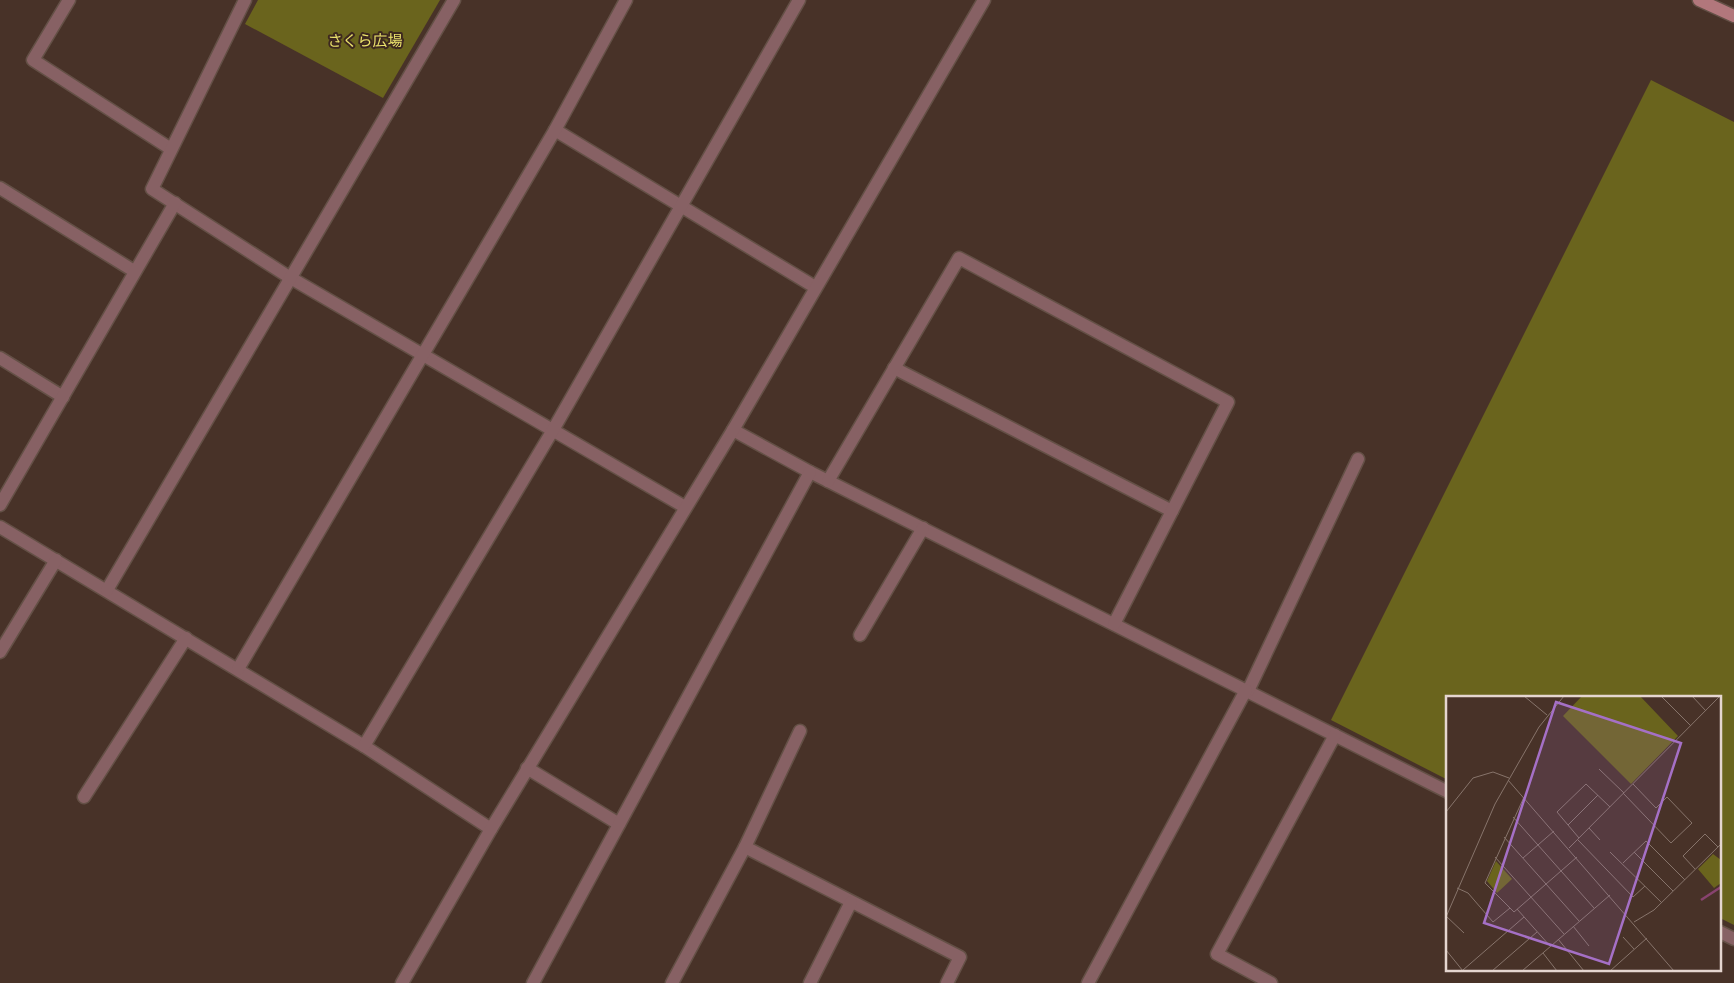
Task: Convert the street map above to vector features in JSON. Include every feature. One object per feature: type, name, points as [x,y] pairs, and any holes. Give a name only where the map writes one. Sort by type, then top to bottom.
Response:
[{"type":"street","points":[[69,0],[33,60],[171,149]]},
{"type":"street","points":[[246,0],[152,189],[289,277],[685,507]]},
{"type":"street","points":[[107,590],[289,277],[454,0]]},
{"type":"street","points":[[238,669],[555,130],[626,0]]},
{"type":"street","points":[[364,746],[553,430],[799,0]]},
{"type":"street","points":[[402,983],[491,828],[733,430],[984,0]]},
{"type":"street","points":[[1698,0],[1734,16]]},
{"type":"street","points":[[555,130],[815,287]]},
{"type":"street","points":[[0,188],[134,271]]},
{"type":"street","points":[[0,505],[174,203]]},
{"type":"street","points":[[828,481],[959,258],[1228,402],[1114,624]]},
{"type":"street","points":[[0,358],[63,397]]},
{"type":"street","points":[[894,368],[1172,511]]},
{"type":"street","points":[[733,430],[810,472],[1446,791]]},
{"type":"street","points":[[1088,983],[1247,691],[1358,459]]},
{"type":"street","points":[[533,983],[810,472]]},
{"type":"street","points":[[0,527],[364,746],[491,828]]},
{"type":"street","points":[[860,635],[923,528]]},
{"type":"street","points":[[0,652],[56,560]]},
{"type":"street","points":[[84,797],[186,638]]},
{"type":"street","points":[[672,983],[745,847],[800,731]]},
{"type":"street","points":[[1271,983],[1217,954],[1335,735]]},
{"type":"street","points":[[527,768],[619,824]]},
{"type":"street","points":[[745,847],[960,957],[947,983]]},
{"type":"street","points":[[810,983],[851,902]]},
{"type":"street","points":[[1722,933],[1734,940]]},
{"type":"green space","name":"さくら広場","points":[[258,0],[440,0],[383,98],[245,24]]},
{"type":"green space","points":[[1651,80],[1734,122],[1734,925],[1722,919],[1722,696],[1446,696],[1446,779],[1331,720]]}]
